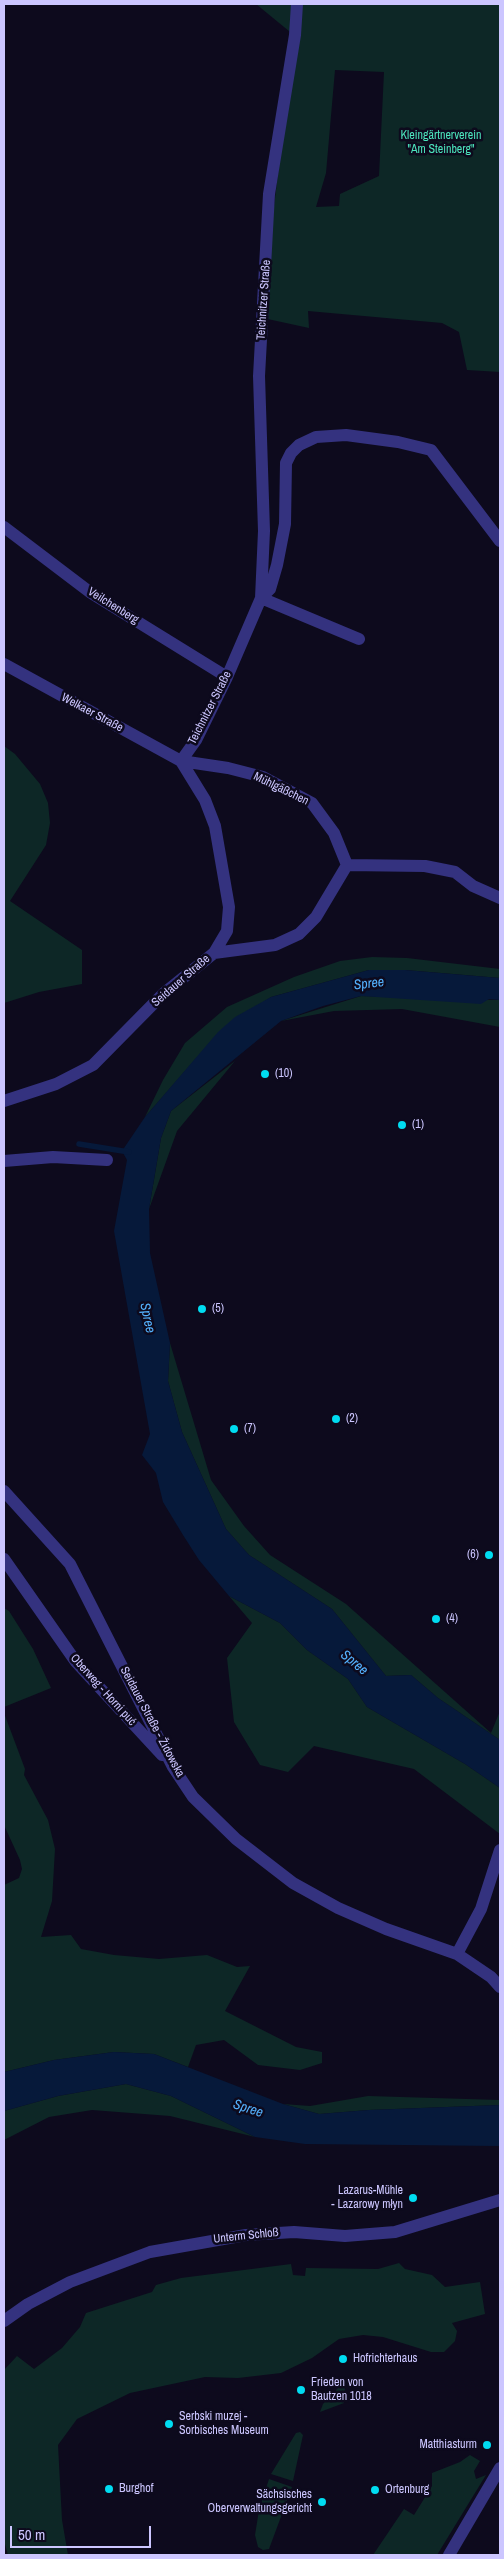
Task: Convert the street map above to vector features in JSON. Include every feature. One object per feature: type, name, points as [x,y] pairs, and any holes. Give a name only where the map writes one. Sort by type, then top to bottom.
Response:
[{"type":"street","name":"Teichnitzer Straße","points":[[181,761],[196,740],[227,677],[260,598],[264,531],[259,376],[269,194],[295,36],[297,4]]},
{"type":"street","name":"Teichnitzer Straße","points":[[260,598],[270,589],[278,565],[285,524],[286,463],[291,452],[299,444],[316,437],[346,435],[398,442],[431,450],[500,541]]},
{"type":"street","name":"Veilchenberg","points":[[4,527],[91,593],[227,677]]},
{"type":"street","points":[[260,598],[359,639]]},
{"type":"street","name":"Welkaer Straße","points":[[4,664],[181,761]]},
{"type":"street","name":"Mühlgäßchen","points":[[181,761],[228,768],[263,777],[312,803],[334,832],[346,865]]},
{"type":"street","name":"Seidauer Straße","points":[[4,1101],[56,1084],[93,1065],[163,994],[214,953],[227,930],[229,907],[212,818],[205,800],[181,761]]},
{"type":"street","points":[[214,953],[275,945],[299,934],[316,917],[346,865],[425,866],[455,872],[472,886],[500,898]]},
{"type":"street","points":[[4,1161],[53,1157],[107,1160]]},
{"type":"street","name":"Seidauer Straße - Židowska","points":[[4,1490],[70,1564],[173,1767],[192,1797],[236,1839],[293,1883],[338,1908],[386,1929],[458,1954],[492,1977],[500,1987]]},
{"type":"street","name":"Oberweg - Horni puć","points":[[4,1559],[76,1662],[173,1767]]},
{"type":"street","points":[[458,1954],[481,1908],[500,1850]]},
{"type":"street","name":"Unterm Schloß","points":[[4,2321],[28,2304],[70,2282],[150,2252],[246,2234],[294,2232],[345,2236],[395,2232],[500,2200]]},
{"type":"street","points":[[449,2555],[500,2468]]},
{"type":"green space","name":"Kleingärtnerverein \"Am Steinberg\"","points":[[256,4],[500,4],[500,372],[467,370],[459,332],[442,323],[308,311],[309,328],[263,318],[267,263],[295,36]],"holes":[[[335,70],[384,72],[379,176],[340,194],[339,206],[316,207],[326,173]]]},
{"type":"green space","points":[[4,746],[15,754],[40,784],[48,803],[50,823],[46,845],[10,901],[82,950],[82,984],[39,992],[4,1003]]},
{"type":"green space","points":[[372,957],[407,958],[500,969],[500,978],[405,970],[369,970],[271,997],[219,1032],[145,1117],[163,1080],[185,1043],[227,1007],[294,977],[340,961]]},
{"type":"green space","points":[[361,996],[500,1000],[500,1027],[402,1009],[334,1011],[281,1021]]},
{"type":"green space","points":[[235,1061],[177,1131],[149,1209],[161,1138],[171,1111]]},
{"type":"green space","points":[[170,1343],[211,1480],[244,1526],[270,1555],[346,1604],[491,1733],[500,1711],[500,1740],[438,1698],[411,1675],[386,1676],[332,1609],[249,1555],[226,1529],[182,1432],[168,1381]]},
{"type":"green space","points":[[229,1596],[280,1623],[307,1650],[348,1679],[367,1707],[465,1764],[500,1788],[500,1834],[414,1769],[314,1746],[288,1772],[260,1765],[234,1722],[227,1658],[252,1623]]},
{"type":"green space","points":[[4,1608],[9,1611],[33,1649],[51,1688],[4,1707]]},
{"type":"green space","points":[[4,1713],[25,1769],[24,1775],[48,1820],[55,1849],[52,1901],[41,1937],[71,1935],[81,1949],[114,1955],[159,1959],[207,1955],[237,1967],[250,1966],[225,2011],[296,2047],[322,2052],[322,2063],[300,2070],[258,2065],[224,2040],[196,2045],[188,2067],[154,2054],[114,2052],[54,2060],[4,2072],[4,1885],[19,1878],[22,1869],[20,1860],[4,1825]]},
{"type":"green space","points":[[126,2084],[171,2096],[255,2137],[170,2116],[92,2110],[49,2117],[4,2140],[4,2111],[58,2096]]},
{"type":"green space","points":[[368,2096],[500,2100],[500,2105],[369,2110],[319,2114],[283,2104],[310,2106]]},
{"type":"green space","points":[[399,2263],[405,2269],[432,2275],[445,2287],[480,2282],[485,2314],[452,2323],[457,2331],[455,2341],[444,2352],[431,2352],[383,2337],[363,2335],[339,2339],[312,2358],[281,2373],[238,2378],[205,2377],[130,2393],[77,2419],[58,2445],[62,2520],[68,2555],[8,2555],[4,2541],[4,2370],[17,2356],[34,2369],[62,2348],[80,2327],[86,2313],[152,2292],[156,2285],[181,2278],[291,2264],[293,2275],[305,2276],[306,2268],[378,2269]]},
{"type":"green space","points":[[339,2387],[345,2387],[344,2403],[320,2412],[323,2404]]},
{"type":"green space","points":[[300,2432],[303,2435],[293,2481],[271,2474],[296,2433]]},
{"type":"green space","points":[[470,2455],[480,2461],[474,2471],[476,2479],[486,2475],[437,2555],[373,2555],[404,2509],[414,2515],[432,2486],[432,2473],[460,2462]]},
{"type":"green space","points":[[269,2479],[292,2487],[269,2549],[263,2550],[258,2547],[255,2535],[259,2510]]},
{"type":"water","name":"Spree","points":[[369,970],[405,970],[500,978],[500,1000],[489,999],[481,1004],[361,996],[323,1006],[281,1021],[171,1111],[161,1138],[149,1209],[150,1253],[170,1343],[168,1381],[182,1432],[226,1529],[249,1555],[332,1609],[386,1676],[411,1675],[438,1698],[500,1740],[500,1788],[465,1764],[367,1707],[348,1679],[307,1650],[280,1623],[229,1596],[199,1560],[183,1535],[163,1502],[156,1473],[142,1455],[150,1434],[114,1231],[127,1160],[122,1151],[145,1117],[218,1032],[235,1017],[271,997]]},
{"type":"water","name":"Spree","points":[[114,2052],[154,2054],[283,2104],[319,2114],[369,2110],[500,2105],[500,2146],[305,2144],[255,2137],[171,2096],[126,2084],[58,2096],[4,2111],[4,2072],[54,2060]]},
{"type":"waterway","points":[[79,1144],[129,1152]]},
{"type":"place","name":"(10)","points":[[265,1074]]},
{"type":"place","name":"(1)","points":[[402,1125]]},
{"type":"place","name":"(5)","points":[[202,1309]]},
{"type":"place","name":"(2)","points":[[336,1419]]},
{"type":"place","name":"(7)","points":[[234,1429]]},
{"type":"place","name":"(6)","points":[[489,1555]]},
{"type":"place","name":"(4)","points":[[436,1619]]},
{"type":"place","name":"Lazarus-Mühle - Lazarowy młyn","points":[[413,2198]]},
{"type":"place","name":"Hofrichterhaus","points":[[343,2359]]},
{"type":"place","name":"Frieden von Bautzen 1018","points":[[301,2390]]},
{"type":"place","name":"Serbski muzej - Sorbisches Museum","points":[[169,2424]]},
{"type":"place","name":"Matthiasturm","points":[[487,2445]]},
{"type":"place","name":"Burghof","points":[[109,2489]]},
{"type":"place","name":"Ortenburg","points":[[375,2490]]},
{"type":"place","name":"Sächsisches Oberverwaltungsgericht","points":[[322,2502]]}]
